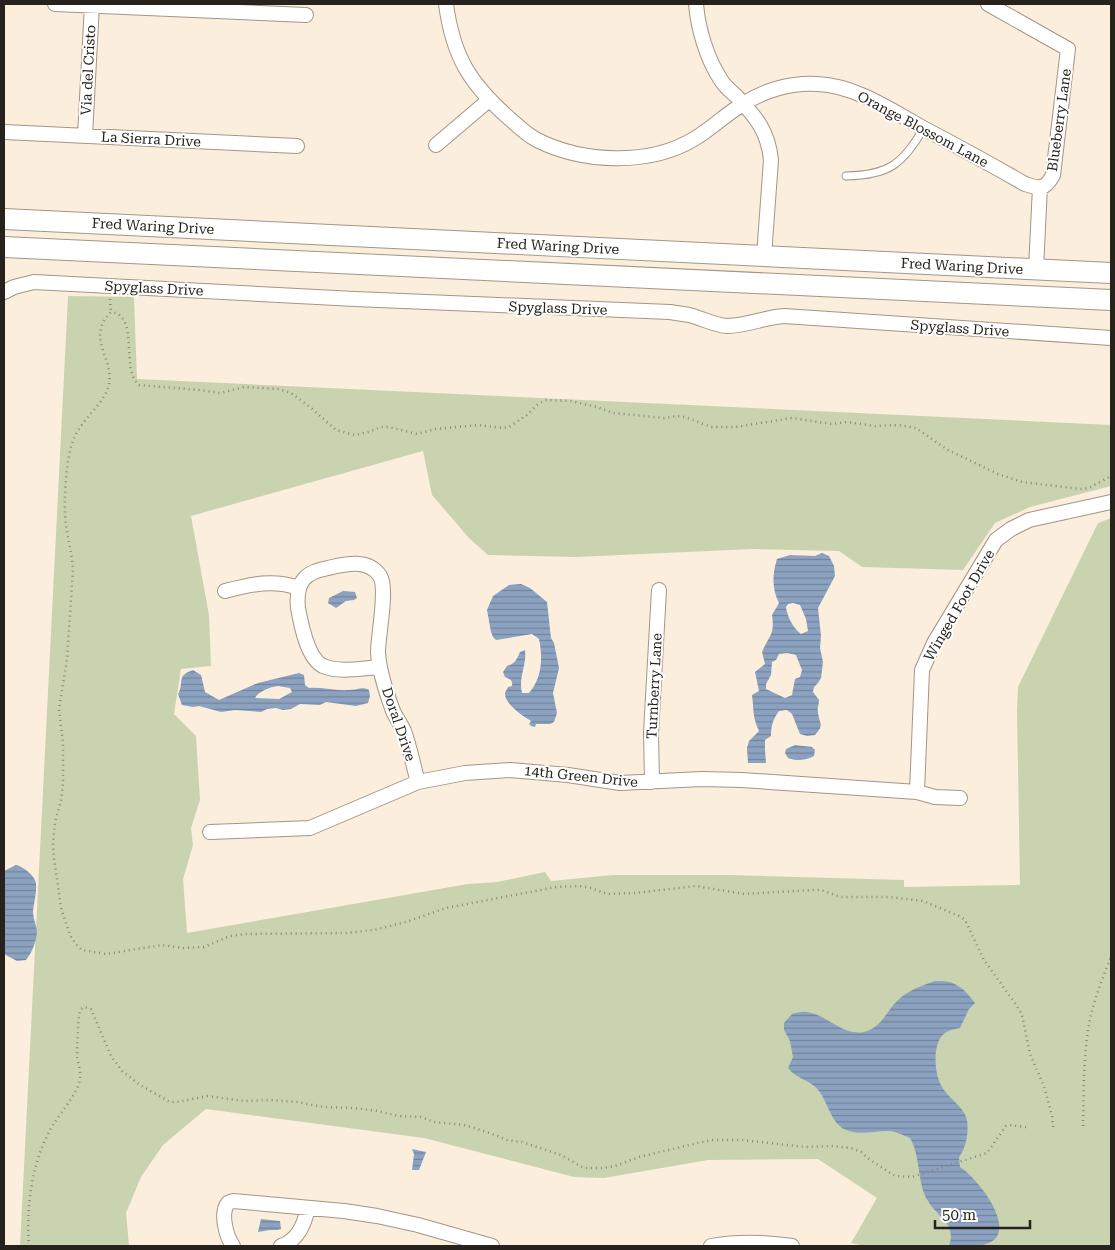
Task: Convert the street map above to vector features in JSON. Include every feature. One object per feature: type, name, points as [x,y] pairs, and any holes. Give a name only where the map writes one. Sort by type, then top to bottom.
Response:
[{"type":"main road","name":"Fred Waring Drive","points":[[4,219],[1111,273]]},
{"type":"main road","name":"Fred Waring Drive","points":[[4,247],[1111,300]]},
{"type":"main road","points":[[582,274],[655,264],[754,268],[762,263],[764,256]]},
{"type":"main road","points":[[958,293],[1011,281],[1111,286]]},
{"type":"street","points":[[55,4],[306,15]]},
{"type":"street","name":"Orange Blossom Lane","points":[[446,4],[454,45],[464,67],[489,100],[518,127],[536,139],[555,147],[597,157],[620,159],[642,157],[669,150],[693,140],[743,104],[776,88],[799,84],[819,84],[857,93],[1025,184],[1042,187]]},
{"type":"street","points":[[696,4],[703,38],[722,82],[762,126],[770,144],[771,160],[764,256]]},
{"type":"street","name":"Blueberry Lane","points":[[988,4],[1068,49],[1053,175],[1048,184],[1042,187]]},
{"type":"street","name":"Via del Cristo","points":[[85,136],[92,5]]},
{"type":"street","points":[[436,146],[489,100]]},
{"type":"street","name":"La Sierra Drive","points":[[4,132],[297,146]]},
{"type":"street","points":[[1036,269],[1042,187]]},
{"type":"street","name":"Spyglass Drive","points":[[4,292],[25,284],[43,283],[356,299],[670,312],[690,315],[725,326],[744,325],[784,316],[1111,338]]},
{"type":"street","name":"Winged Foot Drive","points":[[917,792],[922,670],[934,643],[996,540],[1011,529],[1030,520],[1111,502]]},
{"type":"street","name":"Doral Drive","points":[[299,588],[309,574],[348,563],[371,567],[380,576],[382,587],[378,650],[380,667],[394,712],[408,742],[418,782]]},
{"type":"street","points":[[226,591],[254,583],[266,582],[286,584],[299,588],[297,600],[299,614],[307,646],[317,662],[323,666],[333,668],[380,667]]},
{"type":"street","name":"Turnberry Lane","points":[[652,782],[651,733],[658,590]]},
{"type":"street","name":"14th Green Drive","points":[[210,832],[310,828],[418,782],[465,773],[510,770],[559,774],[620,783],[702,779],[742,780],[917,792],[935,797],[960,798]]},
{"type":"street","points":[[233,1246],[229,1241],[224,1219],[224,1210],[228,1202],[233,1201],[377,1216],[418,1225],[492,1246]]},
{"type":"street","points":[[281,1246],[294,1240],[305,1222],[308,1208]]},
{"type":"street","points":[[712,1246],[741,1242],[792,1246]]},
{"type":"lane","points":[[846,176],[868,176],[879,173],[894,165],[906,155],[924,128]]},
{"type":"path","points":[[1053,1127],[1050,1106],[1030,1054],[1022,1014],[984,960],[965,920],[915,899],[880,896],[840,897],[821,890],[744,894],[696,886],[635,893],[607,894],[579,886],[556,887],[446,908],[406,922],[374,930],[336,934],[245,934],[230,936],[204,947],[183,948],[162,945],[116,953],[82,950],[72,939],[66,925],[54,858],[55,829],[62,784],[63,742],[59,709],[67,659],[73,570],[66,516],[68,455],[80,425],[107,391],[109,372],[102,349],[100,332],[102,324],[111,312],[123,318],[129,341],[131,375],[134,382],[139,385],[221,393],[244,387],[279,389],[291,393],[336,430],[355,435],[389,427],[418,434],[436,429],[478,425],[503,428],[509,427],[527,415],[545,400],[571,401],[613,413],[664,418],[685,417],[711,427],[736,427],[792,418],[832,424],[847,422],[875,426],[908,426],[916,428],[948,450],[998,474],[1022,482],[1080,489],[1089,488],[1111,476]]},
{"type":"path","points":[[1083,1126],[1090,1019],[1095,999],[1111,957]]},
{"type":"path","points":[[29,1246],[27,1226],[30,1195],[42,1143],[70,1100],[80,1079],[77,1058],[79,1014],[84,1007],[91,1009],[111,1056],[122,1071],[140,1085],[170,1102],[207,1096],[244,1101],[296,1102],[324,1107],[378,1111],[398,1116],[421,1117],[434,1122],[464,1125],[507,1140],[522,1142],[561,1155],[584,1168],[615,1166],[639,1157],[713,1140],[742,1140],[805,1147],[831,1146],[851,1148],[861,1152],[895,1176],[912,1177],[987,1153],[1006,1126],[1010,1124],[1026,1127]]},
{"type":"green space","points":[[68,296],[134,297],[137,379],[1111,425],[1111,486],[1030,507],[995,523],[963,570],[862,567],[839,551],[753,549],[576,557],[488,555],[469,538],[432,495],[423,451],[191,516],[209,615],[211,666],[181,669],[174,714],[196,736],[200,800],[191,828],[193,845],[183,879],[187,933],[468,884],[497,882],[545,872],[551,881],[613,875],[731,875],[904,880],[904,887],[1020,885],[1018,687],[1098,523],[1111,518],[1111,1246],[865,1246],[851,1243],[877,1198],[818,1159],[708,1160],[604,1178],[574,1177],[424,1138],[206,1109],[163,1145],[141,1177],[126,1213],[129,1246],[20,1246]]},
{"type":"water","points":[[822,553],[829,556],[834,566],[835,576],[818,608],[821,636],[820,648],[823,662],[821,678],[814,687],[813,692],[819,700],[818,711],[821,726],[815,735],[807,736],[800,734],[792,714],[787,710],[779,711],[771,729],[771,736],[765,740],[766,763],[748,763],[747,748],[749,741],[759,731],[754,717],[752,695],[759,691],[755,672],[765,664],[762,652],[771,635],[772,615],[779,603],[774,582],[777,559],[790,555],[815,556]],"holes":[[[788,604],[800,605],[806,619],[808,631],[801,634],[789,618],[786,607]],[[779,654],[796,655],[802,670],[800,677],[795,679],[792,695],[785,698],[766,689],[766,684],[771,675],[772,662],[776,660]]]},
{"type":"water","points":[[521,584],[530,588],[547,602],[551,638],[554,643],[559,668],[553,693],[557,713],[554,722],[550,724],[536,724],[535,727],[531,726],[529,724],[531,721],[519,713],[507,701],[505,693],[508,687],[512,686],[512,681],[505,677],[503,672],[507,666],[515,661],[520,652],[525,650],[521,687],[522,693],[529,693],[539,674],[541,653],[539,639],[532,634],[496,640],[491,632],[487,610],[493,596],[509,585]]},
{"type":"water","points":[[343,591],[355,592],[357,598],[346,601],[336,608],[328,603],[329,598]]},
{"type":"water","points":[[193,670],[201,675],[205,692],[219,700],[258,683],[299,673],[304,675],[305,685],[309,688],[352,690],[364,688],[369,690],[370,696],[368,703],[356,706],[326,702],[320,705],[300,704],[291,709],[283,710],[276,708],[261,712],[235,710],[221,712],[199,706],[182,705],[178,694],[182,677],[187,672]],"holes":[[[272,687],[290,688],[292,692],[279,699],[255,698],[262,691]]]},
{"type":"water","points":[[795,745],[812,747],[815,750],[814,756],[801,760],[788,758],[785,753],[786,749]]},
{"type":"water","points":[[16,865],[28,872],[36,883],[33,916],[37,931],[32,950],[26,960],[17,961],[4,954],[4,871]]},
{"type":"water","points":[[935,981],[953,983],[975,1003],[969,1009],[960,1028],[947,1032],[941,1038],[936,1052],[936,1069],[941,1085],[962,1109],[966,1117],[967,1132],[965,1144],[959,1157],[960,1167],[967,1172],[990,1200],[999,1221],[999,1231],[995,1239],[979,1246],[949,1246],[951,1232],[949,1226],[928,1201],[922,1187],[916,1153],[910,1138],[891,1131],[859,1133],[843,1128],[834,1120],[816,1087],[795,1075],[788,1068],[793,1057],[790,1041],[784,1030],[784,1023],[792,1014],[807,1012],[815,1014],[849,1031],[864,1032],[875,1027],[897,1001],[906,994]]},
{"type":"water","points":[[412,1149],[426,1152],[419,1170],[412,1170],[414,1154]]},
{"type":"water","points":[[261,1219],[280,1221],[281,1229],[258,1232]]}]
